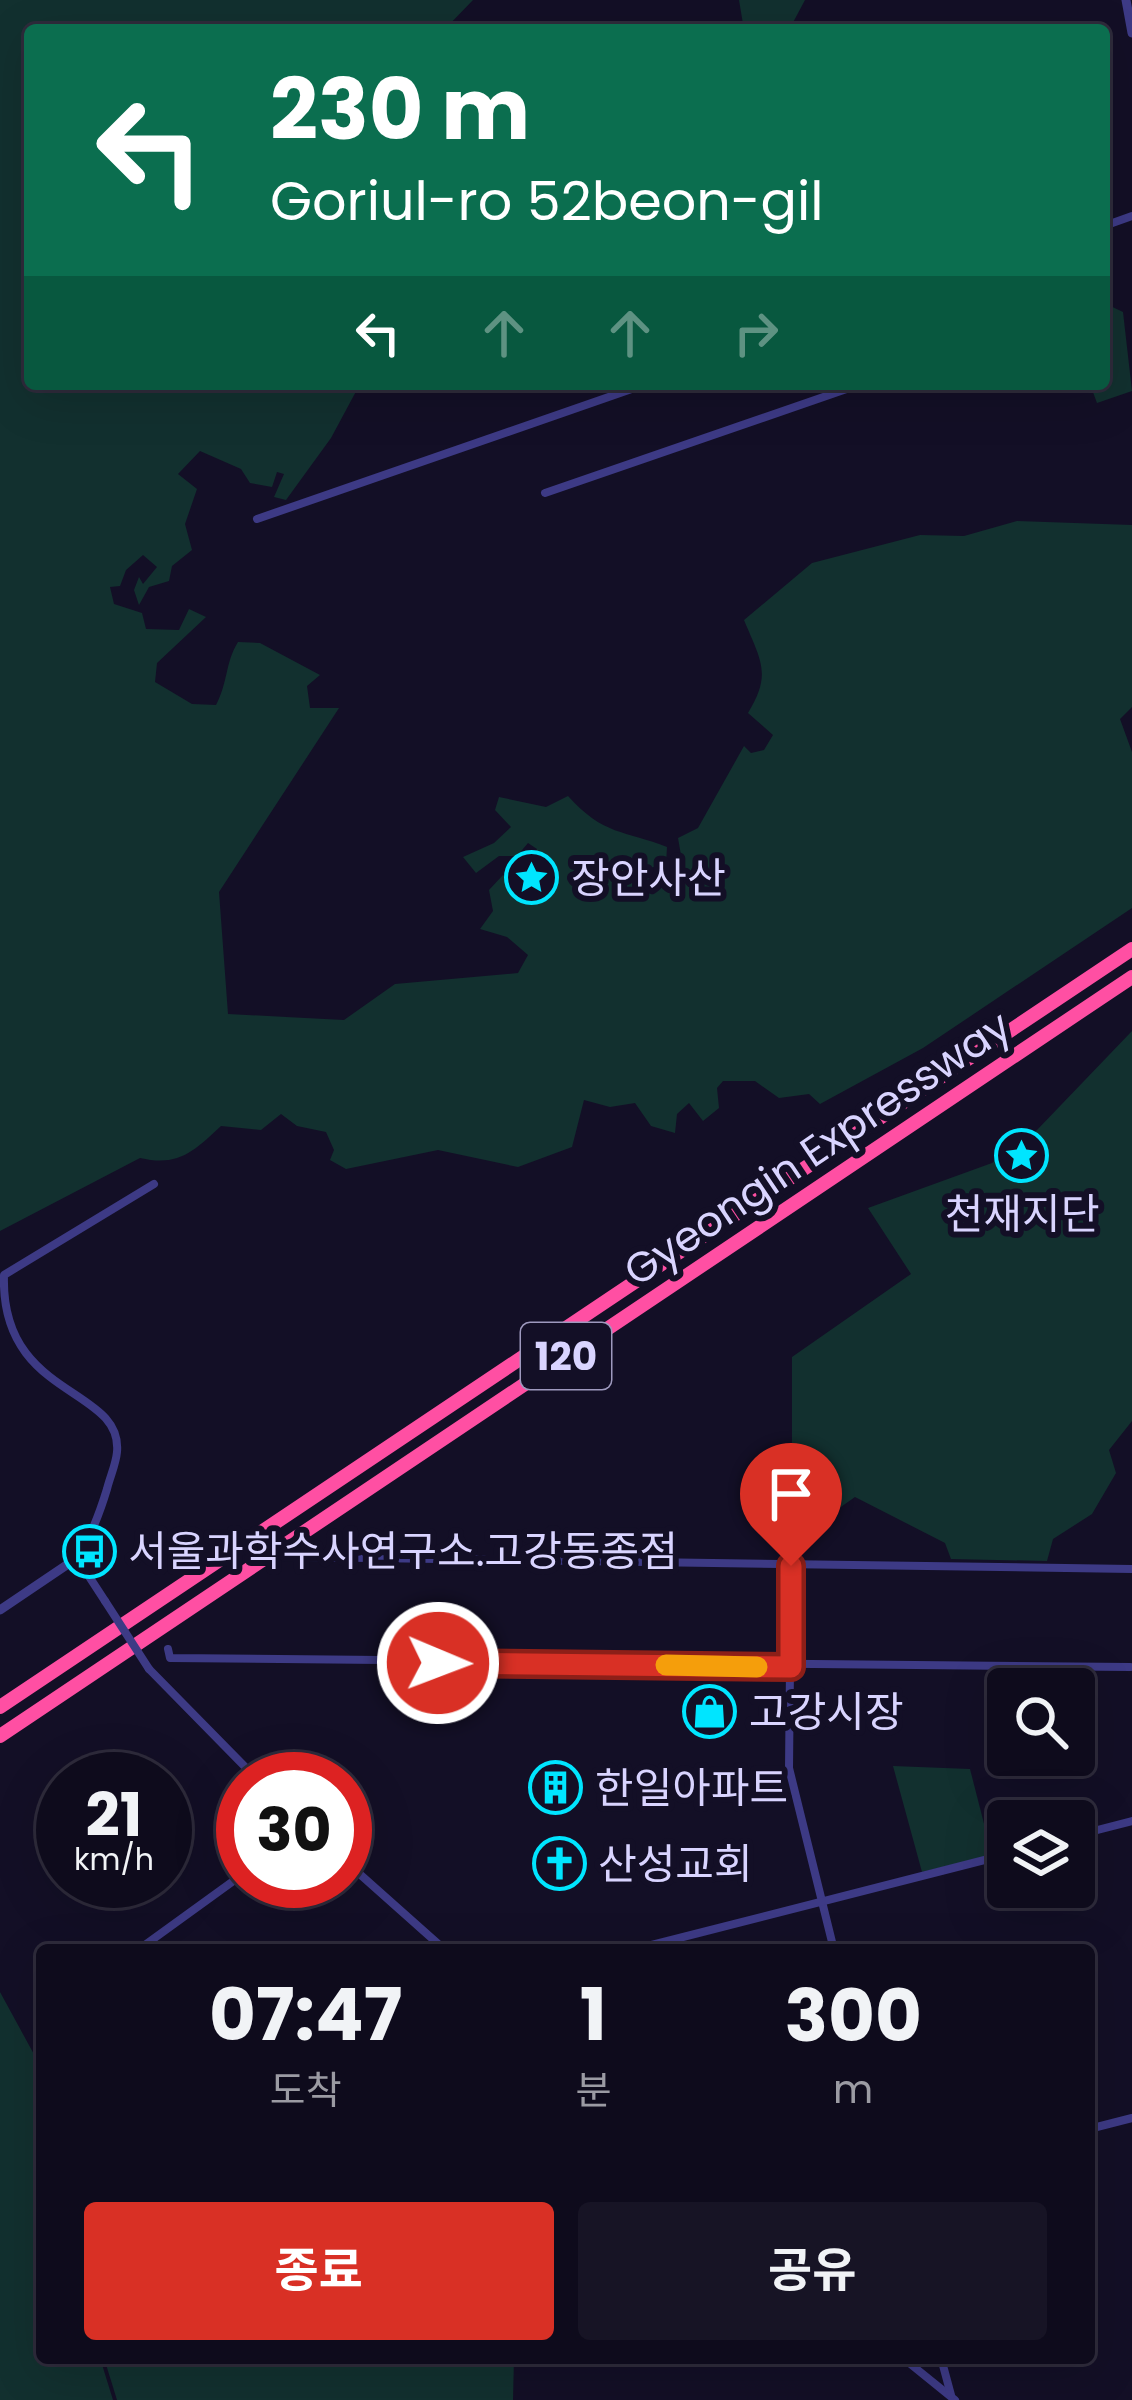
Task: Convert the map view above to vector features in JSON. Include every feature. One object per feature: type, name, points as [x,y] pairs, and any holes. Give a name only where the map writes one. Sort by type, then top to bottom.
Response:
[{"type":"highway","name":"Gyeongin Expressway","points":[[0,1707],[1132,949]]},
{"type":"highway","name":"Gyeongin Expressway","points":[[0,1736],[1132,977]]},
{"type":"street","points":[[1126,0],[1132,33]]},
{"type":"street","points":[[257,519],[629,390]]},
{"type":"street","points":[[545,493],[844,390]]},
{"type":"street","points":[[0,1610],[77,1558],[118,1450],[114,1432],[97,1409],[38,1371],[20,1353],[1,1306],[4,1275],[154,1184]]},
{"type":"street","points":[[299,1557],[1132,1569]]},
{"type":"street","points":[[77,1558],[149,1669],[230,1752]]},
{"type":"street","points":[[791,1566],[789,1768],[832,1944]]},
{"type":"street","points":[[168,1649],[170,1658],[1130,1667]]},
{"type":"street","points":[[1095,1831],[1132,1821]]},
{"type":"street","points":[[656,1944],[987,1859]]},
{"type":"street","points":[[372,1885],[438,1944]]},
{"type":"street","points":[[146,1944],[216,1894]]},
{"type":"street","points":[[1095,2127],[1132,2118]]},
{"type":"street","points":[[911,2364],[953,2398]]},
{"type":"street","points":[[943,2364],[953,2398]]},
{"type":"green space","points":[[0,0],[473,0],[450,24],[24,24],[24,390],[357,390],[331,438],[286,500],[274,497],[284,474],[277,472],[272,487],[250,483],[241,469],[200,451],[178,474],[197,489],[185,524],[192,550],[172,566],[169,581],[149,587],[139,605],[134,590],[139,577],[143,584],[157,567],[143,555],[126,570],[120,586],[110,587],[114,604],[142,613],[146,629],[179,630],[189,609],[206,617],[157,663],[155,682],[192,704],[216,705],[238,642],[260,643],[320,675],[307,686],[310,708],[339,708],[219,892],[228,1014],[344,1020],[395,984],[518,973],[528,955],[507,937],[480,929],[493,911],[489,890],[503,875],[514,885],[518,901],[537,849],[528,843],[517,856],[499,856],[476,873],[463,857],[494,843],[511,827],[495,810],[499,797],[546,807],[568,796],[604,825],[667,847],[666,864],[650,868],[652,879],[668,882],[682,861],[678,838],[698,828],[744,746],[751,753],[764,750],[773,735],[748,713],[762,677],[744,620],[812,563],[920,535],[964,536],[1017,521],[1132,525],[1132,707],[1120,719],[1132,752],[1132,908],[923,1048],[820,1104],[809,1094],[779,1098],[755,1081],[723,1081],[717,1088],[719,1108],[703,1121],[689,1103],[677,1114],[675,1133],[651,1126],[635,1103],[610,1107],[584,1100],[572,1147],[518,1167],[438,1150],[346,1169],[330,1160],[334,1150],[326,1132],[297,1126],[281,1114],[261,1130],[221,1126],[176,1158],[140,1158],[0,1231]]},
{"type":"green space","points":[[739,0],[805,0],[792,24],[743,24]]},
{"type":"green space","points":[[1110,306],[1123,312],[1132,391],[1097,403],[1092,390],[1110,390]]},
{"type":"green space","points":[[1132,1031],[1132,1421],[1109,1450],[1116,1473],[1092,1514],[1053,1539],[1047,1561],[951,1559],[945,1543],[855,1497],[838,1509],[835,1482],[827,1480],[828,1459],[792,1449],[792,1357],[911,1274],[868,1208],[992,1163],[1037,1130]]},
{"type":"green space","points":[[893,1766],[970,1769],[987,1835],[987,1856],[922,1872]]},
{"type":"green space","points":[[0,1992],[36,2058],[36,2364],[102,2364],[113,2400],[0,2400]]},
{"type":"green space","points":[[106,2364],[514,2364],[513,2400],[117,2400]]},
{"type":"slow traffic","points":[[666,1665],[757,1667]]},
{"type":"place","name":"장안사산","points":[[532,878]]},
{"type":"place","name":"천재지단","points":[[1022,1155]]},
{"type":"place","name":"서울과학수사연구소.고강동종점","points":[[89,1551]]},
{"type":"place","name":"고강시장","points":[[710,1712]]},
{"type":"place","name":"한일아파트","points":[[556,1788]]},
{"type":"place","name":"산성교회","points":[[559,1864]]},
{"type":"route","points":[[438,1663],[791,1667],[791,1566]]}]
